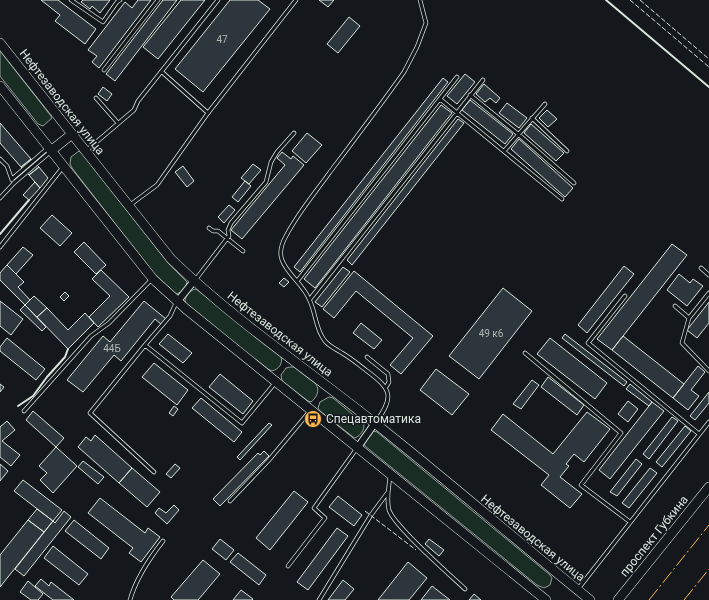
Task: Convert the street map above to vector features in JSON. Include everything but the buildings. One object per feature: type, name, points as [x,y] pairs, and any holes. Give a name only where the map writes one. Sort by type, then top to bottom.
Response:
[{"type":"main road","name":"Нефтезаводская улица","points":[[0,43],[171,259],[194,281],[262,336],[375,423],[590,600]]},
{"type":"main road","points":[[0,86],[153,279],[177,302],[546,600]]},
{"type":"main road","points":[[51,149],[72,134]]},
{"type":"main road","name":"проспект Губкина","points":[[618,600],[709,487]]},
{"type":"street","points":[[177,302],[194,281]]},
{"type":"street","points":[[358,447],[375,423]]},
{"type":"lane","points":[[71,0],[103,22],[120,0]]},
{"type":"lane","points":[[76,3],[79,0]]},
{"type":"lane","points":[[104,70],[158,0]]},
{"type":"lane","points":[[86,151],[134,110],[138,101],[218,0]]},
{"type":"lane","points":[[129,206],[157,185],[208,113],[296,0]]},
{"type":"lane","points":[[375,423],[384,410],[388,400],[388,391],[386,387],[324,340],[319,332],[310,299],[298,280],[287,269],[281,258],[281,249],[285,237],[301,211],[404,72],[417,47],[426,23],[420,0]]},
{"type":"lane","points":[[162,72],[208,113]]},
{"type":"lane","points":[[298,280],[457,77]]},
{"type":"lane","points":[[310,299],[482,80]]},
{"type":"lane","points":[[470,95],[518,134],[574,183]]},
{"type":"lane","points":[[96,98],[118,123]]},
{"type":"lane","points":[[440,99],[505,150],[562,199]]},
{"type":"lane","points":[[505,150],[545,104]]},
{"type":"lane","points":[[532,118],[567,150]]},
{"type":"lane","points":[[194,281],[229,236],[228,230],[231,223],[266,182],[271,162],[277,152],[294,133]]},
{"type":"lane","points":[[12,179],[51,149]]},
{"type":"lane","points":[[0,198],[51,149]]},
{"type":"lane","points":[[0,159],[7,166],[14,183]]},
{"type":"lane","points":[[0,247],[64,166]]},
{"type":"lane","points":[[209,228],[213,231],[218,231],[243,251]]},
{"type":"lane","points":[[701,268],[709,274]]},
{"type":"lane","points":[[24,411],[91,336],[109,323],[153,279]]},
{"type":"lane","points":[[709,293],[689,318],[682,343],[709,371]]},
{"type":"lane","points":[[625,296],[588,343],[699,434]]},
{"type":"lane","points":[[154,472],[90,413],[170,316],[177,302]]},
{"type":"lane","points":[[675,306],[689,318]]},
{"type":"lane","points":[[145,345],[242,422],[276,382]]},
{"type":"lane","points":[[525,353],[622,433],[581,485],[630,522]]},
{"type":"lane","points":[[367,357],[388,374],[389,382],[386,387]]},
{"type":"lane","points":[[230,501],[269,460],[312,410]]},
{"type":"lane","points":[[577,589],[709,422]]},
{"type":"lane","points":[[288,566],[325,518],[314,508],[358,447]]},
{"type":"lane","points":[[390,474],[388,492],[390,511],[394,518],[420,547],[465,589]]},
{"type":"lane","points":[[319,600],[371,515],[388,492]]},
{"type":"lane","points":[[130,600],[139,577],[150,558],[163,541]]},
{"type":"green space","points":[[0,51],[51,116],[52,118],[43,126],[38,124],[0,76]]},
{"type":"green space","points":[[79,151],[169,264],[187,282],[185,290],[177,294],[173,292],[155,275],[72,168],[70,164],[71,157]]},
{"type":"green space","points":[[196,289],[281,356],[281,364],[277,369],[272,371],[268,369],[187,306],[185,301],[186,297],[190,292]]},
{"type":"green space","points":[[294,367],[316,384],[318,389],[317,394],[311,402],[282,381],[281,375],[286,368]]},
{"type":"green space","points":[[329,397],[333,398],[364,424],[363,431],[359,436],[355,438],[353,437],[320,411],[318,408],[320,402]]},
{"type":"green space","points":[[373,431],[377,432],[550,575],[552,578],[550,585],[544,588],[537,585],[365,446],[363,442]]},
{"type":"fence","points":[[630,0],[709,67]]},
{"type":"fence","points":[[640,0],[709,59]]},
{"type":"fence","points":[[365,511],[416,550]]},
{"type":"wall","points":[[606,0],[709,87]]},
{"type":"wall","points":[[0,234],[29,200]]},
{"type":"wall","points":[[18,406],[33,396],[47,377],[65,357],[68,349]]},
{"type":"power","points":[[649,600],[709,525]]},
{"type":"power","points":[[684,600],[709,569]]},
{"type":"place","name":"Спецавтоматика","points":[[313,419]]}]
